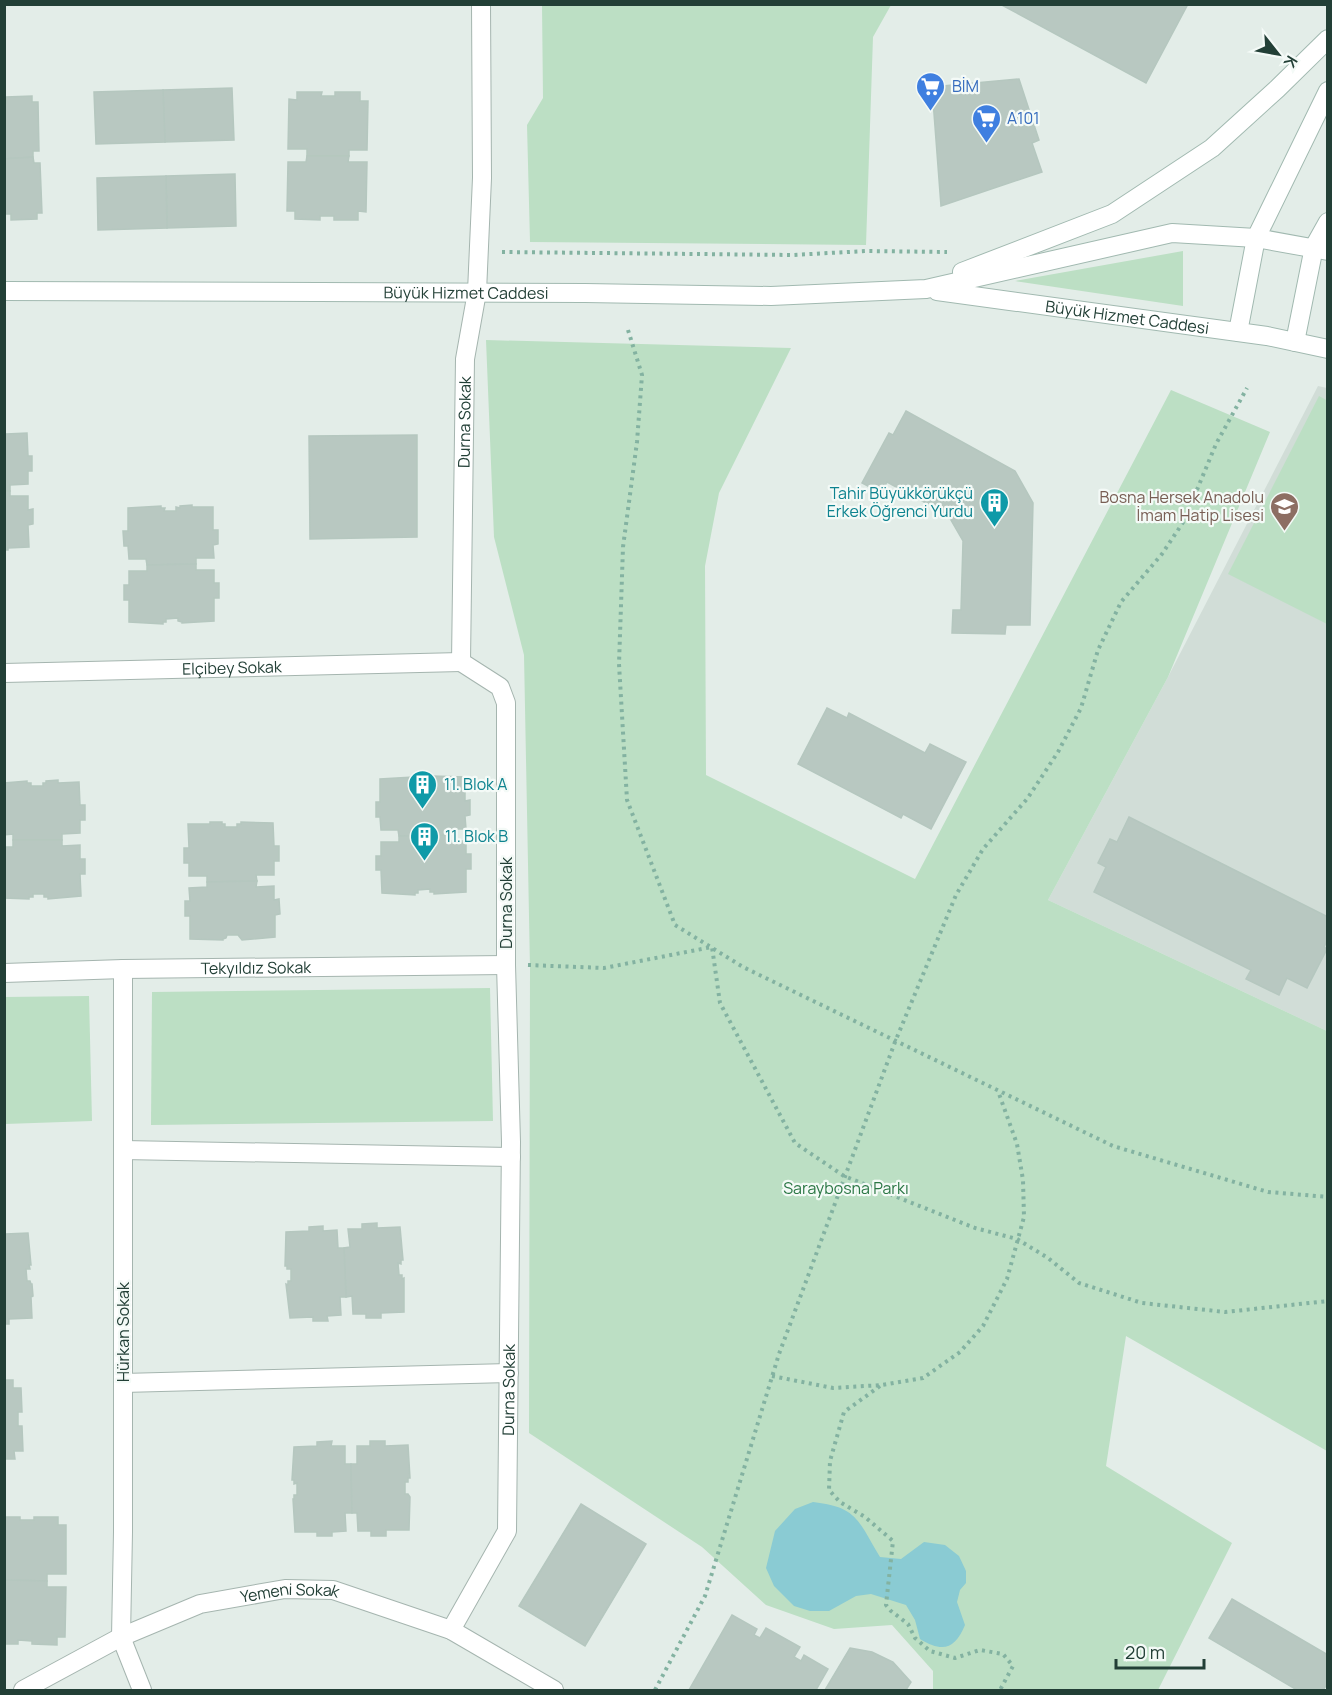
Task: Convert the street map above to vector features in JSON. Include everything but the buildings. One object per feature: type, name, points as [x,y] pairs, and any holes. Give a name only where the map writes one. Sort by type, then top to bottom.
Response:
[{"type":"street","name":"Durna Sokak","points":[[451,1630],[507,1531],[511,1157],[506,965],[506,703],[500,687],[461,662],[465,359],[477,292],[482,178],[481,4]]},
{"type":"street","points":[[922,290],[1112,214],[1212,148],[1277,90],[1328,39]]},
{"type":"street","points":[[1238,332],[1256,238],[1328,91]]},
{"type":"street","points":[[1295,342],[1328,222]]},
{"type":"street","name":"Büyük Hizmet Caddesi","points":[[922,290],[1172,233],[1256,238],[1321,249]]},
{"type":"street","name":"Büyük Hizmet Caddesi","points":[[4,291],[477,292],[771,296],[922,290],[1238,332],[1328,349]]},
{"type":"street","name":"Elçibey Sokak","points":[[4,673],[461,662]]},
{"type":"street","name":"Tekyıldız Sokak","points":[[4,973],[123,969],[506,965]]},
{"type":"street","name":"Hürkan Sokak","points":[[123,969],[121,1637],[142,1690]]},
{"type":"street","points":[[123,1150],[511,1157]]},
{"type":"street","points":[[123,1383],[509,1373]]},
{"type":"street","name":"Yemeni Sokak","points":[[23,1690],[121,1637],[200,1604],[285,1589],[333,1590],[451,1630],[554,1690]]},
{"type":"path","points":[[479,252],[793,255],[867,251],[947,252],[958,249]]},
{"type":"path","points":[[628,330],[642,375],[637,442],[622,547],[619,664],[627,800],[675,925],[744,967],[1113,1146],[1268,1192],[1328,1197]]},
{"type":"path","points":[[655,1690],[705,1596],[772,1376],[844,1176],[956,895],[983,849],[1027,798],[1058,752],[1081,708],[1098,650],[1121,602],[1162,554],[1184,521],[1216,444],[1247,388]]},
{"type":"path","points":[[506,965],[604,968],[712,947]]},
{"type":"path","points":[[712,947],[720,1003],[795,1143],[844,1176],[975,1228],[1017,1239],[1048,1258],[1079,1283],[1142,1303],[1225,1312],[1328,1301]]},
{"type":"path","points":[[772,1376],[833,1388],[882,1385],[923,1378],[960,1352],[983,1326],[1006,1279],[1024,1217],[1023,1180],[1017,1144],[998,1090]]},
{"type":"path","points":[[882,1385],[844,1412],[830,1461],[829,1490],[840,1502],[865,1517],[893,1541],[886,1605],[891,1611],[908,1624],[915,1638],[930,1651],[955,1658],[980,1650],[1003,1654],[1013,1666],[1000,1690]]},
{"type":"shaded area","points":[[1318,386],[1327,388],[1327,1031],[1048,900],[1168,677]]},
{"type":"green space","points":[[542,5],[891,5],[873,37],[866,245],[530,242],[527,125],[543,98]]},
{"type":"green space","points":[[1183,251],[1183,306],[1015,281]]},
{"type":"green space","name":"Saraybosna Parkı","points":[[486,340],[791,348],[719,493],[705,566],[706,775],[915,879],[1171,390],[1270,432],[1168,677],[1048,900],[1327,1031],[1327,1451],[1126,1336],[1106,1466],[1232,1543],[1158,1690],[933,1690],[933,1671],[892,1625],[834,1629],[766,1605],[702,1547],[529,1433],[530,968],[524,655],[494,537]]},
{"type":"green space","points":[[1319,396],[1328,401],[1327,624],[1228,574]]},
{"type":"green space","points":[[490,988],[493,1121],[151,1125],[152,992]]},
{"type":"green space","points":[[89,996],[92,1121],[5,1124],[5,997]]},
{"type":"water","points":[[813,1502],[828,1504],[848,1512],[861,1525],[880,1557],[901,1559],[924,1542],[945,1545],[959,1556],[966,1571],[966,1583],[960,1590],[957,1602],[965,1625],[957,1639],[952,1644],[942,1647],[920,1639],[915,1620],[906,1605],[871,1594],[856,1596],[829,1611],[810,1611],[794,1606],[774,1586],[766,1568],[775,1531],[795,1509]]},
{"type":"place","name":"BİM","points":[[931,112]]},
{"type":"place","name":"A101","points":[[986,144]]},
{"type":"place","name":"Tahir Büyükkörükçü Erkek Öğrenci Yurdu","points":[[994,528]]},
{"type":"place","name":"Bosna Hersek Anadolu İmam Hatip Lisesi","points":[[1285,532]]},
{"type":"place","name":"11. Blok A","points":[[423,810]]},
{"type":"place","name":"11. Blok B","points":[[424,862]]}]
